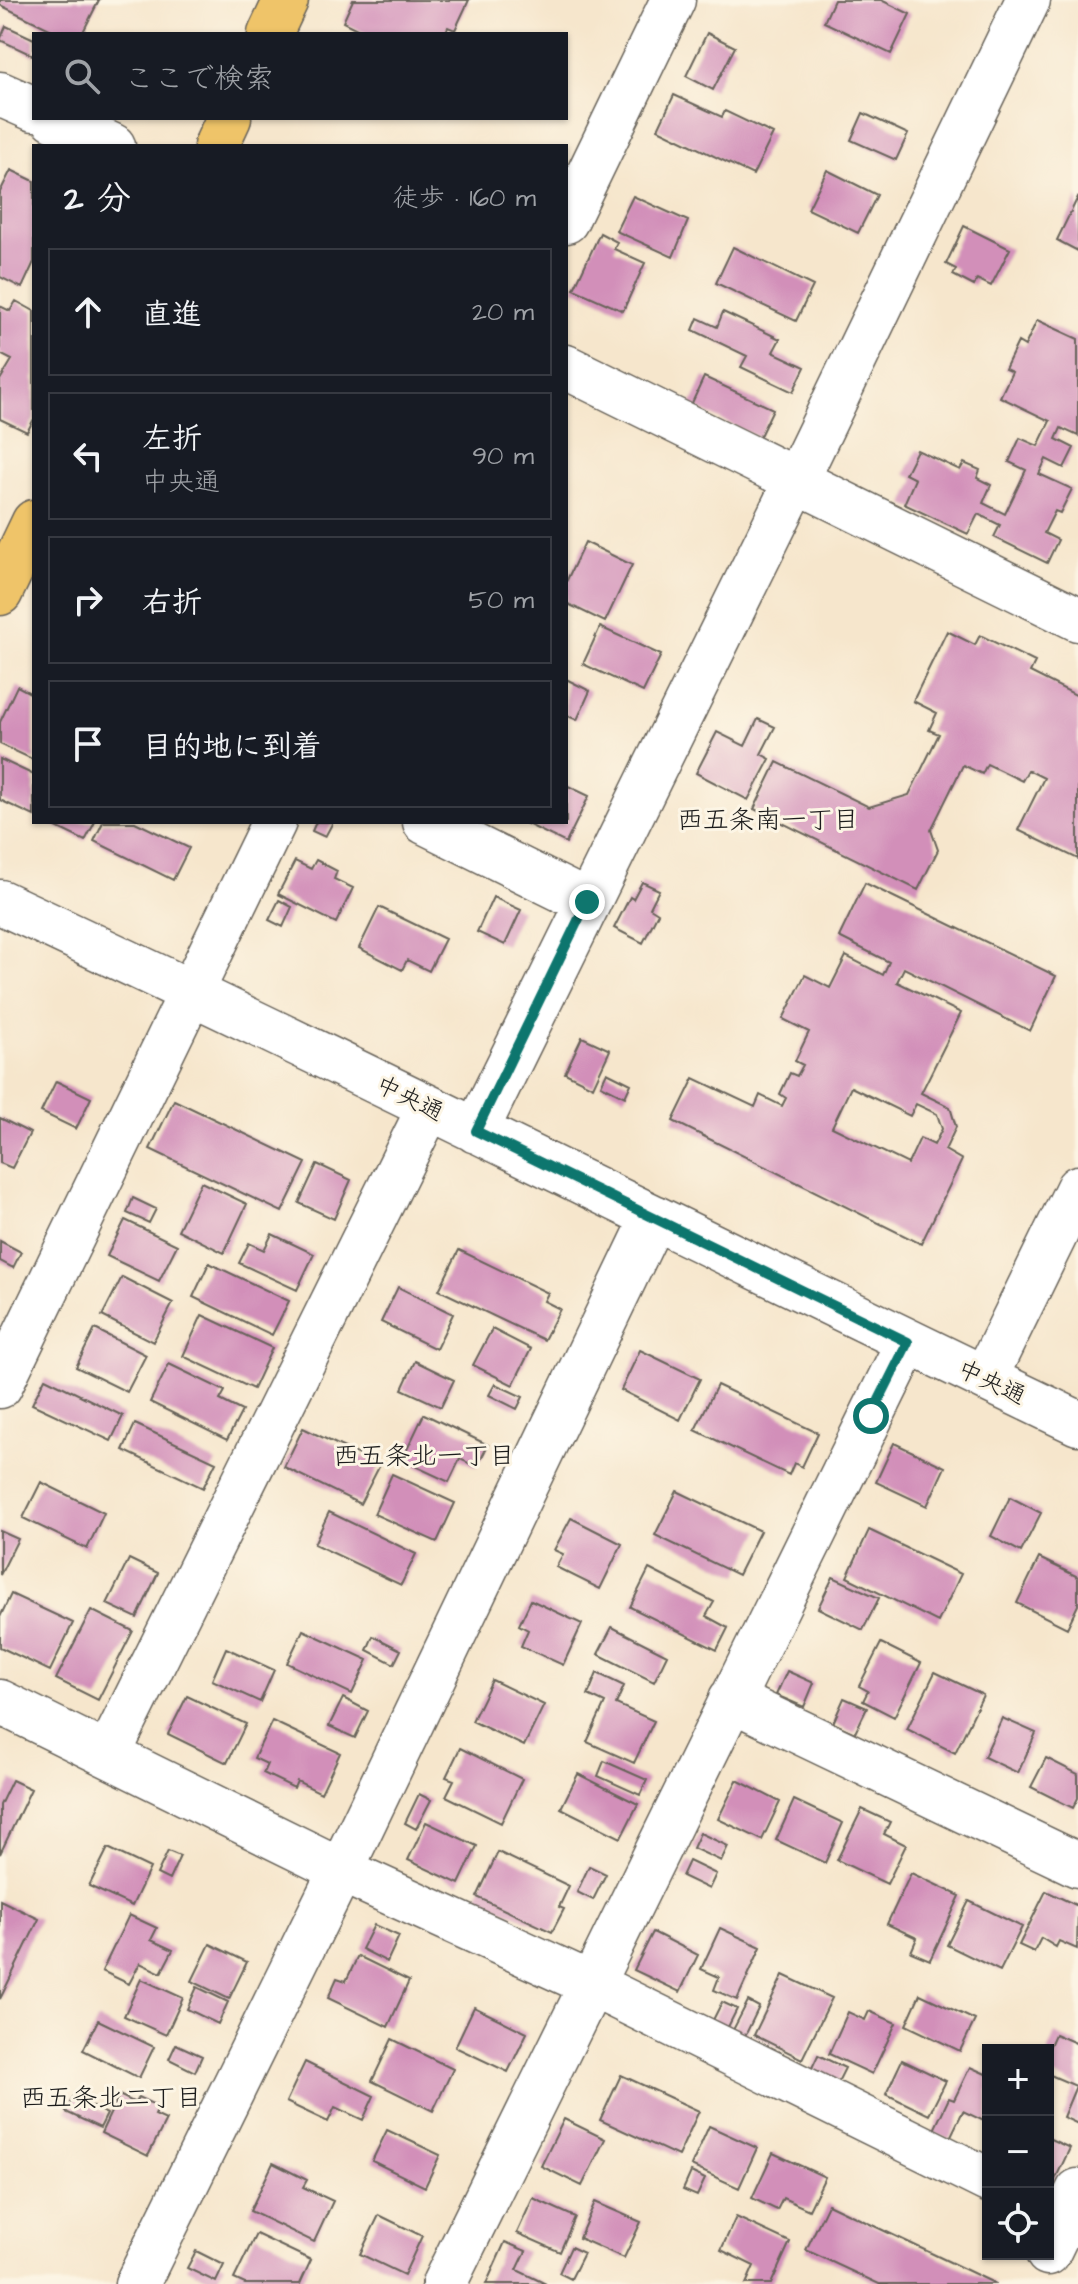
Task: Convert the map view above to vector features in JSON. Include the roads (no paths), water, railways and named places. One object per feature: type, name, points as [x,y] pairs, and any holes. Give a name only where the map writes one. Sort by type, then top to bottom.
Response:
[{"type":"highway","points":[[271,32],[286,0]]},
{"type":"highway","points":[[217,144],[228,120]]},
{"type":"highway","points":[[0,593],[32,526]]},
{"type":"street","points":[[568,217],[673,0]]},
{"type":"street","points":[[476,1131],[796,481],[1028,0]]},
{"type":"street","points":[[0,94],[32,108]]},
{"type":"street","points":[[57,120],[109,144]]},
{"type":"street","points":[[568,368],[1078,619]]},
{"type":"street","points":[[0,1386],[273,824]]},
{"type":"street","points":[[429,824],[587,902]]},
{"type":"street","name":"中央通","points":[[0,902],[193,992],[1078,1423]]},
{"type":"street","points":[[108,1755],[429,1108]]},
{"type":"street","points":[[985,1378],[1078,1188]]},
{"type":"street","points":[[137,2284],[341,1870],[654,1217]]},
{"type":"street","points":[[444,2284],[908,1342]]},
{"type":"street","points":[[731,1699],[1078,1865]]},
{"type":"street","points":[[0,1702],[341,1870],[591,1984],[982,2177]]},
{"type":"street","points":[[1033,2284],[1061,2225]]},
{"type":"district","name":"西五条南一丁目","points":[[768,819]]},
{"type":"district","name":"西五条北一丁目","points":[[424,1455]]},
{"type":"district","name":"西五条北二丁目","points":[[111,2097]]}]
